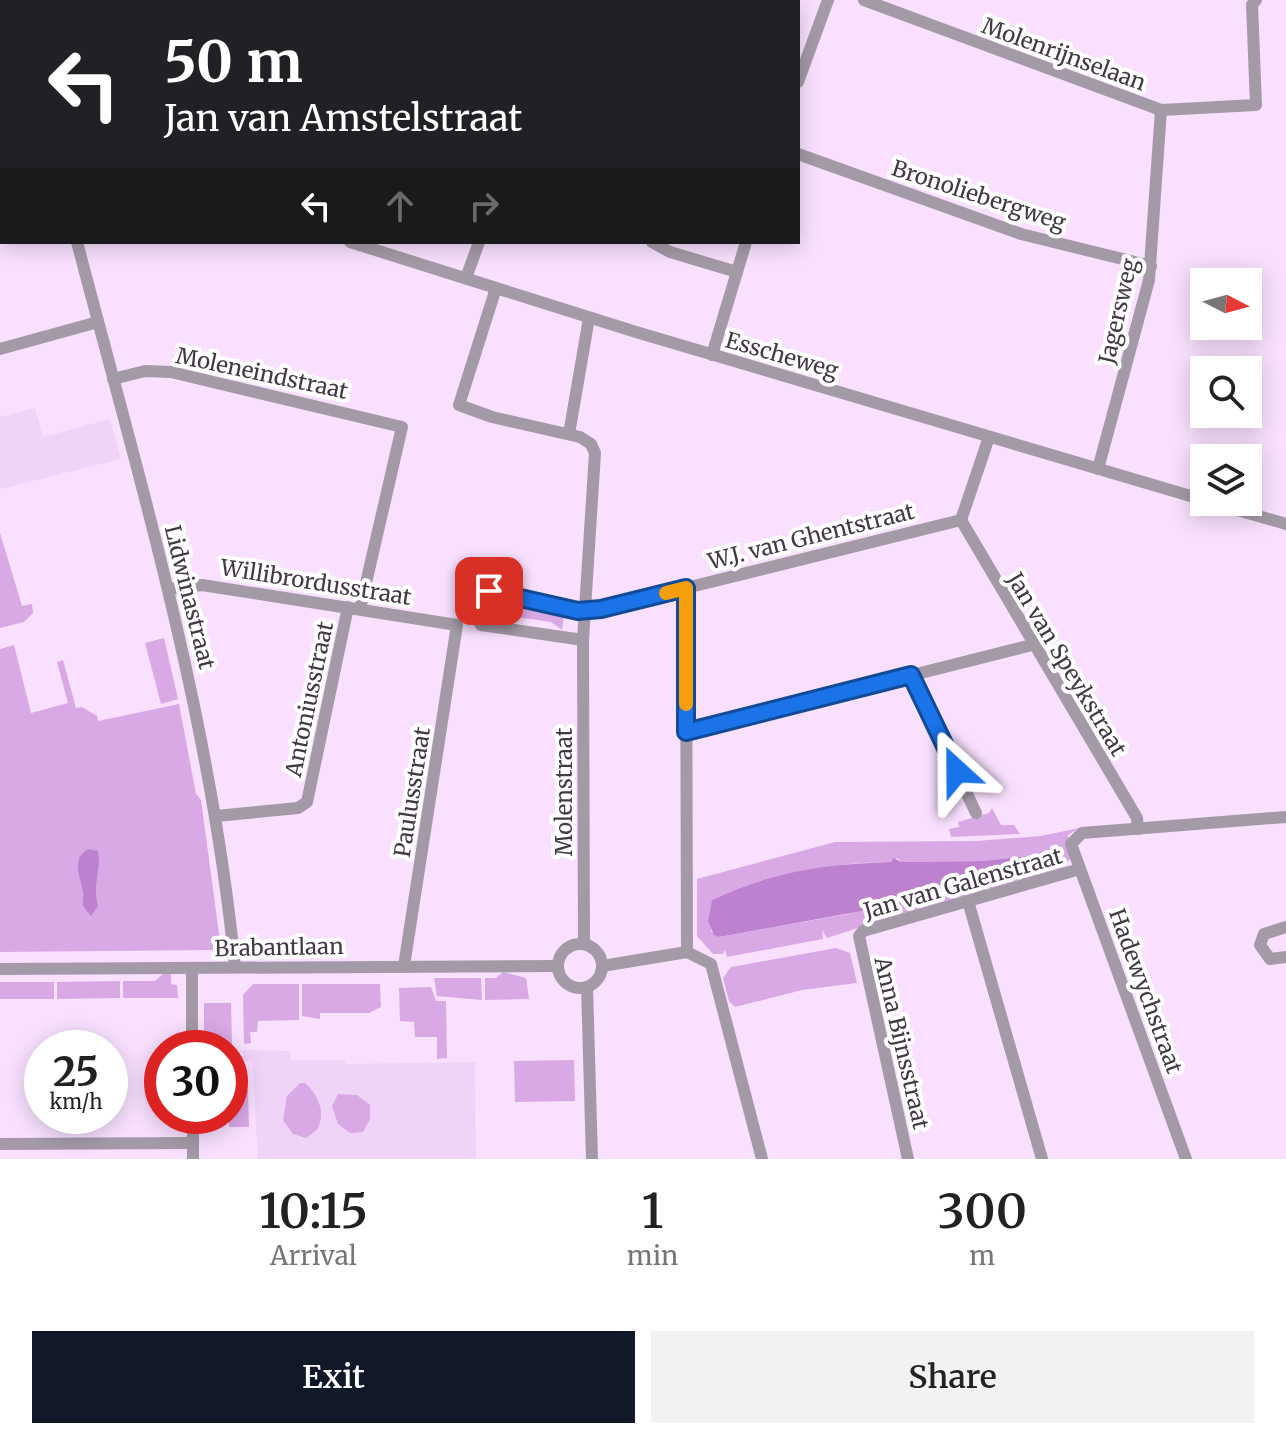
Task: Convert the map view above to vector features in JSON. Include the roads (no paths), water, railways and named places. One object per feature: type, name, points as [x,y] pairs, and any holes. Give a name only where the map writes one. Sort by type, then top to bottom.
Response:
[{"type":"street","points":[[800,77],[828,0]]},
{"type":"street","name":"Molenrijnselaan","points":[[864,0],[1161,110],[1256,105],[1252,5],[1256,0]]},
{"type":"street","name":"Jagersweg","points":[[1098,469],[1147,290],[1161,110]]},
{"type":"street","name":"Bronoliebergweg","points":[[800,155],[1021,234],[1151,266]]},
{"type":"street","name":"Lidwinastraat","points":[[78,244],[169,589],[216,816],[235,967]]},
{"type":"street","name":"Esscheweg","points":[[356,244],[589,318],[1190,496]]},
{"type":"street","points":[[466,278],[478,244]]},
{"type":"street","points":[[659,244],[737,272]]},
{"type":"street","points":[[712,355],[745,244]]},
{"type":"street","points":[[496,288],[459,405],[492,417],[569,434],[589,318]]},
{"type":"street","points":[[0,349],[98,322]]},
{"type":"street","name":"Moleneindstraat","points":[[113,379],[145,371],[171,372],[402,427],[354,608]]},
{"type":"street","name":"Molenstraat","points":[[569,434],[591,444],[595,453],[583,640],[584,944]]},
{"type":"street","points":[[961,520],[989,437]]},
{"type":"street","points":[[1258,516],[1286,524]]},
{"type":"street","name":"W.J. van Ghentstraat","points":[[585,610],[961,520]]},
{"type":"street","name":"Jan van Speykstraat","points":[[961,520],[1032,645],[1137,818],[1138,829]]},
{"type":"street","name":"Willibrordusstraat","points":[[169,589],[202,585],[457,625]]},
{"type":"street","points":[[686,588],[687,952]]},
{"type":"street","points":[[583,640],[481,625],[475,616],[475,605],[481,595],[489,591],[585,610]]},
{"type":"street","name":"Antoniusstraat","points":[[216,816],[298,808],[307,802],[354,608]]},
{"type":"street","name":"Paulusstraat","points":[[404,966],[457,625]]},
{"type":"street","points":[[686,732],[1032,645]]},
{"type":"street","points":[[911,675],[976,813]]},
{"type":"street","name":"Jan van Galenstraat","points":[[1075,836],[1286,817]]},
{"type":"street","name":"Hadewychstraat","points":[[1075,836],[1071,844],[1186,1159]]},
{"type":"street","name":"Jan van Galenstraat","points":[[859,936],[863,931],[1080,869]]},
{"type":"street","points":[[968,901],[1042,1159]]},
{"type":"street","points":[[1286,927],[1264,934],[1260,945],[1270,959],[1286,957]]},
{"type":"street","name":"Anna Bijnsstraat","points":[[859,936],[908,1159]]},
{"type":"street","points":[[584,944],[596,951],[602,966],[596,981],[587,987],[577,988],[564,981],[558,966],[565,949],[584,944]]},
{"type":"street","points":[[602,966],[687,952],[711,964],[762,1159]]},
{"type":"street","name":"Brabantlaan","points":[[0,969],[558,966]]},
{"type":"street","points":[[192,968],[192,1030]]},
{"type":"street","points":[[587,987],[592,1159]]},
{"type":"street","points":[[193,1134],[193,1159]]},
{"type":"street","points":[[0,1144],[193,1143]]}]
